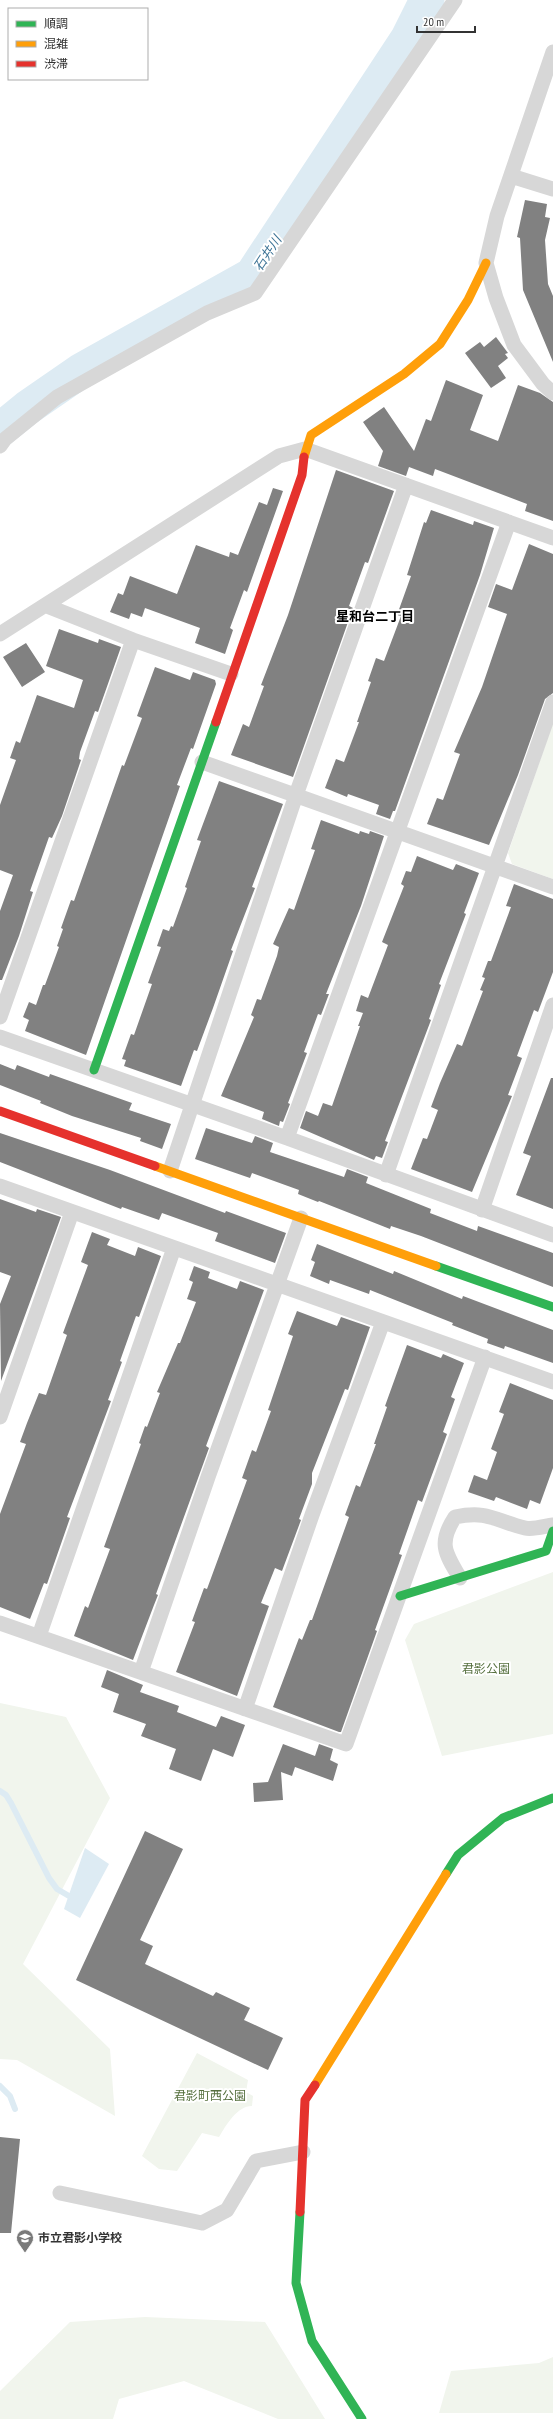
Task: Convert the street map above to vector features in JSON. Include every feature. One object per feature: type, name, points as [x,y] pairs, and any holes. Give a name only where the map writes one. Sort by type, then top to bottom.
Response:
[{"type":"street","points":[[0,446],[5,439],[57,397],[207,313],[255,293],[455,0]]},
{"type":"street","points":[[94,1070],[202,762],[231,674],[302,475],[305,449],[311,435],[404,374],[440,344],[468,300],[486,263],[497,216],[553,52]]},
{"type":"street","points":[[511,176],[553,189]]},
{"type":"street","points":[[486,263],[496,298],[514,345],[543,384],[553,393]]},
{"type":"street","points":[[0,634],[47,606],[279,456],[305,449],[553,538]]},
{"type":"street","points":[[170,1171],[296,795],[406,485]]},
{"type":"street","points":[[287,1138],[509,522]]},
{"type":"street","points":[[47,606],[134,640],[231,674]]},
{"type":"street","points":[[0,1017],[134,640]]},
{"type":"street","points":[[386,1175],[496,868],[553,702]]},
{"type":"street","points":[[202,762],[397,831],[496,868],[553,887]]},
{"type":"street","points":[[482,1210],[553,1005]]},
{"type":"street","points":[[0,1037],[287,1138],[553,1235]]},
{"type":"street","points":[[0,1111],[553,1307]]},
{"type":"street","points":[[0,1186],[553,1382]]},
{"type":"street","points":[[0,1417],[72,1212]]},
{"type":"street","points":[[141,1672],[276,1283],[301,1218]]},
{"type":"street","points":[[39,1636],[174,1248]]},
{"type":"street","points":[[245,1709],[312,1515],[383,1322]]},
{"type":"street","points":[[0,1623],[346,1744],[485,1357]]},
{"type":"street","points":[[460,1578],[445,1553],[445,1532],[455,1517],[471,1514],[494,1516],[527,1529],[553,1525]]},
{"type":"street","points":[[400,1596],[546,1551],[553,1531]]},
{"type":"street","points":[[362,2419],[312,2341],[296,2283],[305,2100],[458,1855],[503,1818],[553,1798]]},
{"type":"street","points":[[60,2193],[202,2223],[227,2210],[256,2161],[303,2152]]},
{"type":"green space","points":[[553,723],[553,879],[512,864],[508,853]]},
{"type":"green space","name":"君影公園","points":[[553,1572],[553,1734],[442,1756],[405,1640],[414,1624]]},
{"type":"green space","points":[[0,1703],[66,1717],[110,1798],[23,1964],[110,2049],[115,2116],[17,2060],[0,2059]]},
{"type":"green space","name":"君影町西公園","points":[[197,2053],[248,2080],[246,2092],[253,2096],[252,2106],[242,2109],[232,2117],[219,2137],[202,2133],[177,2171],[159,2169],[142,2156]]},
{"type":"green space","points":[[145,2317],[265,2322],[325,2419],[278,2419],[184,2381],[119,2399],[113,2419],[0,2419],[0,2391],[70,2322]]},
{"type":"green space","points":[[553,2357],[553,2413],[439,2413],[451,2371],[539,2363]]},
{"type":"shaded area","points":[[85,1848],[109,1864],[80,1918],[64,1909]]},
{"type":"building","points":[[525,200],[547,204],[545,217],[550,218],[545,240],[548,284],[553,296],[553,362],[523,290],[520,238],[517,237]]},
{"type":"building","points":[[496,337],[508,353],[505,354],[508,358],[498,366],[506,378],[491,388],[465,353],[480,342],[484,347]]},
{"type":"building","points":[[446,380],[483,395],[470,430],[498,441],[518,385],[540,393],[553,402],[553,521],[525,511],[527,504],[435,469],[433,476],[409,467],[406,476],[378,466],[383,451],[363,422],[384,407],[414,451],[426,419],[431,421]]},
{"type":"building","points":[[336,470],[394,491],[368,563],[365,562],[349,606],[353,608],[293,777],[231,755],[243,724],[249,727],[264,686],[261,685],[288,615]]},
{"type":"building","points":[[273,488],[283,491],[247,592],[244,590],[230,628],[233,630],[225,654],[195,643],[200,628],[145,608],[142,617],[131,613],[129,619],[110,612],[118,593],[123,595],[130,576],[177,594],[196,545],[229,557],[230,552],[238,555],[259,502],[267,505]]},
{"type":"building","points":[[431,510],[473,525],[474,521],[494,528],[480,575],[395,811],[393,811],[390,819],[376,814],[379,805],[348,794],[347,797],[325,788],[336,759],[344,762],[359,722],[357,722],[371,682],[368,681],[376,658],[384,661],[401,616],[397,615],[411,576],[407,575],[424,522],[426,523]]},
{"type":"building","points":[[529,544],[553,554],[553,693],[545,699],[518,775],[489,845],[427,824],[437,798],[443,800],[460,754],[454,752],[482,687],[507,614],[488,607],[496,584],[512,590]]},
{"type":"building","points":[[59,629],[98,643],[99,639],[121,647],[98,712],[95,711],[80,752],[79,759],[81,760],[62,816],[52,838],[49,837],[30,891],[33,892],[19,936],[2,980],[0,980],[0,911],[13,875],[0,870],[0,805],[16,760],[10,758],[16,741],[20,743],[37,695],[74,708],[83,680],[46,666]]},
{"type":"building","points":[[26,643],[45,672],[22,687],[3,657]]},
{"type":"building","points":[[155,667],[190,680],[193,672],[215,680],[216,684],[193,749],[191,748],[177,785],[180,786],[86,1055],[25,1031],[29,1020],[23,1017],[29,1002],[36,1005],[43,985],[45,985],[59,947],[57,946],[63,929],[61,928],[71,900],[74,901],[122,765],[124,766],[142,718],[137,716]]},
{"type":"building","points":[[219,781],[283,804],[252,887],[255,888],[231,950],[233,951],[213,1008],[197,1051],[194,1050],[181,1086],[124,1066],[126,1060],[122,1059],[131,1034],[134,1035],[152,984],[148,983],[161,947],[157,946],[163,929],[169,931],[171,926],[173,927],[187,888],[185,887],[201,841],[197,840]]},
{"type":"building","points":[[321,820],[359,834],[360,831],[369,834],[370,831],[384,836],[361,906],[326,994],[329,994],[321,1015],[318,1014],[304,1052],[307,1053],[288,1103],[290,1104],[283,1122],[280,1121],[279,1126],[262,1119],[264,1112],[221,1096],[254,1017],[251,1015],[257,999],[261,1000],[277,956],[279,947],[273,944],[289,908],[294,910],[315,850],[311,849]]},
{"type":"building","points":[[417,856],[453,870],[456,864],[479,873],[464,913],[466,914],[439,984],[441,985],[429,1019],[431,1020],[385,1141],[388,1142],[382,1158],[376,1156],[374,1160],[300,1128],[306,1111],[318,1116],[323,1103],[332,1106],[360,1026],[358,1026],[363,1013],[356,1011],[361,995],[368,998],[388,945],[382,942],[404,886],[401,884],[406,871],[411,872]]},
{"type":"building","points":[[514,884],[553,899],[553,972],[538,1012],[534,1010],[517,1056],[522,1058],[508,1095],[512,1096],[472,1192],[411,1169],[423,1138],[427,1139],[438,1110],[431,1107],[440,1083],[457,1044],[462,1046],[483,991],[480,990],[485,978],[482,977],[488,961],[491,961],[511,907],[506,906]]},
{"type":"building","points":[[0,1064],[15,1070],[17,1065],[49,1077],[50,1074],[132,1103],[129,1110],[171,1124],[162,1149],[140,1141],[141,1138],[72,1116],[40,1103],[41,1101],[0,1085]]},
{"type":"building","points":[[551,1078],[553,1078],[553,1209],[516,1195],[531,1156],[523,1153]]},
{"type":"building","points":[[206,1128],[252,1143],[255,1136],[273,1143],[270,1152],[344,1177],[347,1169],[368,1177],[366,1183],[431,1209],[430,1213],[477,1231],[478,1226],[553,1253],[553,1287],[421,1236],[391,1226],[390,1229],[319,1201],[318,1202],[298,1194],[299,1190],[252,1173],[250,1178],[195,1159]]},
{"type":"building","points":[[0,1133],[110,1170],[225,1213],[226,1211],[286,1233],[275,1263],[215,1241],[218,1233],[162,1213],[159,1220],[122,1207],[121,1209],[0,1162]]},
{"type":"building","points":[[0,1199],[36,1212],[37,1209],[61,1217],[1,1381],[0,1304],[11,1276],[0,1272]]},
{"type":"building","points":[[92,1232],[110,1239],[107,1245],[135,1256],[138,1247],[161,1256],[139,1317],[136,1316],[120,1361],[122,1362],[108,1400],[111,1401],[67,1517],[70,1518],[47,1584],[44,1583],[30,1619],[0,1607],[0,1514],[26,1444],[20,1442],[27,1423],[39,1393],[46,1395],[67,1335],[63,1333],[88,1265],[81,1262]]},
{"type":"building","points":[[317,1244],[393,1274],[394,1271],[462,1299],[463,1296],[553,1330],[553,1363],[505,1346],[504,1349],[487,1343],[488,1339],[452,1325],[453,1323],[370,1290],[369,1294],[330,1280],[329,1284],[310,1276],[315,1262],[311,1260]]},
{"type":"building","points":[[194,1266],[210,1272],[208,1278],[237,1289],[240,1281],[264,1290],[206,1446],[209,1448],[156,1594],[158,1595],[133,1660],[74,1636],[85,1606],[88,1608],[110,1549],[104,1547],[141,1444],[139,1443],[145,1426],[147,1427],[160,1393],[157,1392],[178,1343],[180,1343],[196,1302],[187,1299],[193,1282],[189,1280]]},
{"type":"building","points":[[297,1311],[337,1326],[341,1317],[370,1327],[348,1390],[345,1389],[312,1473],[312,1484],[299,1519],[301,1520],[282,1571],[275,1568],[261,1603],[269,1606],[237,1696],[176,1672],[195,1622],[192,1621],[204,1588],[207,1589],[247,1480],[242,1478],[252,1450],[256,1452],[271,1411],[268,1410],[293,1336],[288,1334]]},
{"type":"building","points":[[407,1345],[441,1358],[443,1354],[464,1363],[451,1397],[455,1399],[443,1432],[447,1434],[422,1502],[418,1500],[399,1554],[402,1555],[375,1630],[377,1631],[341,1732],[339,1732],[273,1707],[299,1638],[302,1640],[310,1620],[312,1620],[349,1517],[345,1515],[356,1485],[360,1487],[376,1444],[374,1444],[387,1407],[385,1406]]},
{"type":"building","points":[[510,1383],[553,1400],[553,1468],[540,1504],[530,1500],[527,1509],[496,1497],[494,1501],[468,1492],[474,1475],[487,1480],[497,1452],[491,1449],[504,1414],[499,1412]]},
{"type":"building","points":[[107,1670],[143,1685],[140,1692],[179,1706],[177,1712],[216,1727],[221,1716],[245,1725],[233,1757],[213,1749],[201,1781],[169,1769],[176,1749],[141,1736],[146,1724],[113,1712],[119,1694],[101,1687]]},
{"type":"building","points":[[283,1744],[315,1756],[319,1744],[333,1749],[330,1760],[338,1764],[333,1781],[295,1767],[292,1776],[281,1772],[283,1800],[254,1802],[253,1783],[268,1782]]},
{"type":"building","points":[[145,1831],[183,1849],[140,1940],[153,1946],[145,1964],[213,1996],[216,1992],[250,2008],[244,2020],[283,2038],[268,2070],[76,1980]]},
{"type":"building","points":[[0,2137],[20,2139],[11,2233],[0,2233]]},
{"type":"waterway","name":"石井川","points":[[0,430],[27,408],[82,370],[252,275],[408,38],[427,0]]},
{"type":"waterway","points":[[0,1791],[6,1795],[11,1803],[49,1878],[57,1889],[69,1896]]},
{"type":"waterway","points":[[0,2086],[10,2096],[15,2109]]},
{"type":"traffic: fast","points":[[94,1070],[216,722]]},
{"type":"traffic: fast","points":[[436,1266],[553,1307]]},
{"type":"traffic: fast","points":[[400,1596],[546,1551],[553,1531]]},
{"type":"traffic: fast","points":[[446,1874],[458,1855],[503,1818],[553,1798]]},
{"type":"traffic: fast","points":[[300,2212],[296,2283],[312,2341],[362,2419]]},
{"type":"traffic: slow","points":[[304,457],[311,435],[404,374],[440,344],[468,300],[486,263]]},
{"type":"traffic: slow","points":[[155,1166],[436,1266]]},
{"type":"traffic: slow","points":[[315,2085],[446,1874]]},
{"type":"traffic: jam","points":[[216,722],[302,475],[304,457]]},
{"type":"traffic: jam","points":[[0,1111],[155,1166]]},
{"type":"traffic: jam","points":[[300,2212],[305,2100],[315,2085]]},
{"type":"place","name":"市立君影小学校","points":[[25,2253]]},
{"type":"district","name":"星和台二丁目","points":[[375,616]]}]
